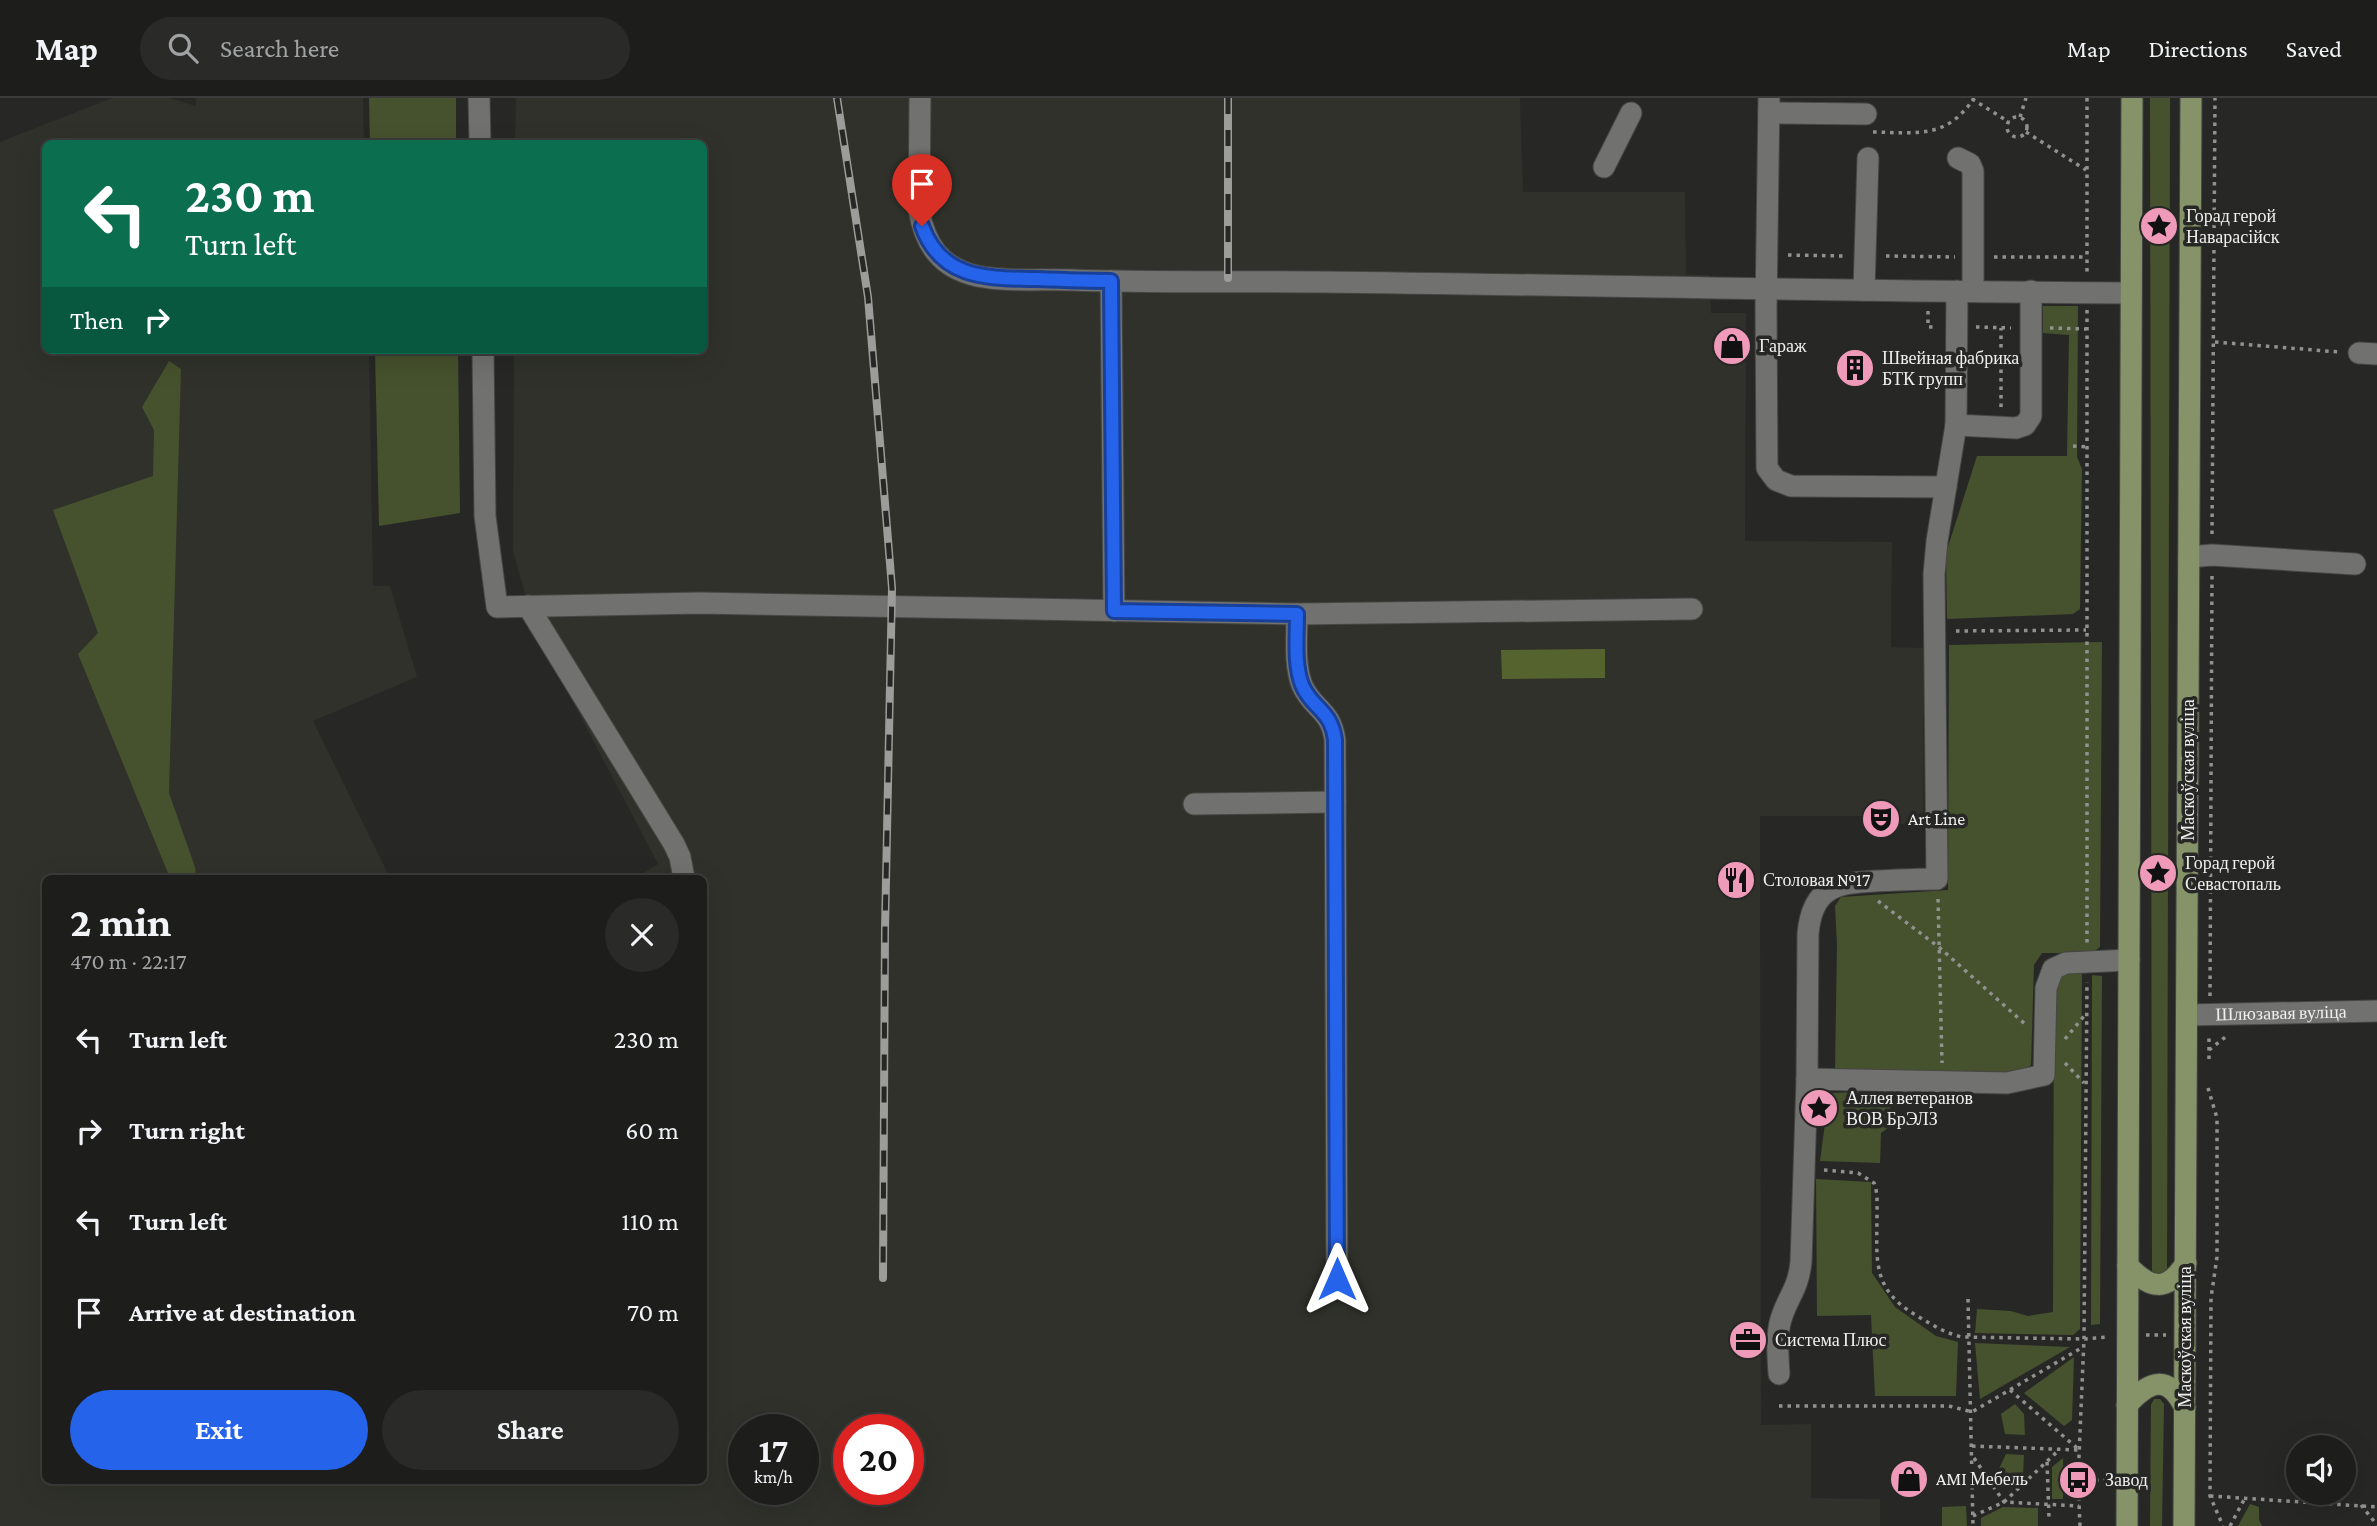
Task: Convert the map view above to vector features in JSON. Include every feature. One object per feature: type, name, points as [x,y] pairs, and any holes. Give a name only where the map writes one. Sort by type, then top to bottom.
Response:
[{"type":"main road","points":[[2127,1526],[2132,98]]},
{"type":"main road","name":"Маскоўская вуліца","points":[[2184,1526],[2191,98]]},
{"type":"main road","points":[[2128,1266],[2141,1279],[2152,1285],[2166,1283],[2177,1277],[2186,1263]]},
{"type":"main road","points":[[2127,1405],[2150,1385],[2164,1385],[2178,1392],[2185,1408]]},
{"type":"street","points":[[479,98],[480,140]]},
{"type":"street","points":[[920,98],[919,211],[927,241],[949,264],[978,276],[1111,281],[1306,281],[2131,293]]},
{"type":"street","points":[[1866,114],[1809,106],[1769,105],[1767,468],[1776,480],[1791,486],[1946,487]]},
{"type":"street","points":[[1604,167],[1631,113]]},
{"type":"street","points":[[1864,290],[1868,158]]},
{"type":"street","points":[[1779,1374],[1779,1328],[1798,1283],[1801,1262],[1809,922],[1817,901],[1824,892],[1833,887],[1853,882],[1937,879],[1934,574],[1956,425],[1957,327],[1973,257],[1973,171],[1970,164],[1958,158]]},
{"type":"street","points":[[1111,281],[1114,611]]},
{"type":"street","points":[[1956,425],[2021,427],[2031,416],[2031,291]]},
{"type":"street","points":[[483,354],[485,516],[497,607],[700,603],[1297,614],[1692,609]]},
{"type":"street","points":[[2189,558],[2212,555],[2355,564]]},
{"type":"street","points":[[528,606],[674,844],[683,875]]},
{"type":"street","points":[[1297,614],[1299,675],[1308,696],[1324,711],[1334,730],[1337,1279]]},
{"type":"street","points":[[1194,804],[1335,802]]},
{"type":"street","points":[[1807,1079],[1984,1083],[2014,1082],[2044,1075],[2049,1046],[2046,988],[2050,974],[2059,965],[2129,960]]},
{"type":"street","name":"Шлюзавая вуліца","points":[[2187,1014],[2377,1011]]},
{"type":"path","points":[[1866,114],[1869,132],[1928,132],[1950,124],[1973,98],[2009,122]]},
{"type":"path","points":[[2020,117],[2026,98]]},
{"type":"path","points":[[2080,1526],[2078,1450],[2084,1339],[2087,962],[2087,98]]},
{"type":"path","points":[[2020,117],[2009,122],[2007,128],[2010,134],[2020,136],[2026,132]]},
{"type":"path","points":[[2020,117],[2026,123],[2026,132]]},
{"type":"path","points":[[2026,132],[2087,170]]},
{"type":"path","points":[[1767,255],[2087,257]]},
{"type":"path","points":[[1927,299],[1928,327],[2086,329]]},
{"type":"path","points":[[2001,328],[2001,427]]},
{"type":"path","points":[[2215,342],[2368,354]]},
{"type":"path","points":[[2073,446],[2087,447]]},
{"type":"path","points":[[1955,631],[2086,630]]},
{"type":"path","points":[[1937,879],[1942,1083]]},
{"type":"path","points":[[1853,882],[1940,948],[2049,1046],[2085,1084]]},
{"type":"path","points":[[2208,1063],[2210,1013]]},
{"type":"path","points":[[2049,1046],[2086,1015]]},
{"type":"path","points":[[2207,1087],[2217,1118],[2217,1257],[2211,1298],[2210,1496],[2223,1526]]},
{"type":"path","points":[[1818,1170],[1858,1173],[1874,1183],[1877,1196],[1877,1269],[1885,1288],[1910,1311],[1943,1331],[1968,1337],[2084,1339]]},
{"type":"path","points":[[1968,1299],[1973,1526]]},
{"type":"path","points":[[1779,1406],[1949,1406],[1972,1412],[2083,1347]]},
{"type":"path","points":[[2010,1390],[2078,1450]]},
{"type":"path","points":[[1972,1446],[2078,1450]]},
{"type":"path","points":[[1973,1516],[2004,1502],[2059,1450]]},
{"type":"path","points":[[1973,1456],[2004,1502]]},
{"type":"path","points":[[2047,1462],[2049,1518]]},
{"type":"path","points":[[2078,1480],[2127,1480]]},
{"type":"path","points":[[2210,1496],[2377,1507]]},
{"type":"path","points":[[2230,1526],[2245,1498]]},
{"type":"path","points":[[2004,1502],[2079,1506]]},
{"type":"path","points":[[2360,1505],[2377,1525]]},
{"type":"shaded area","points":[[112,98],[169,98],[196,106],[196,98],[363,98],[364,140],[42,140],[42,354],[369,354],[373,586],[390,586],[417,677],[313,721],[389,875],[42,875],[42,1484],[707,1484],[707,875],[640,875],[658,864],[535,630],[513,551],[514,354],[707,354],[707,140],[515,140],[516,98],[1520,98],[1523,192],[1685,192],[1686,275],[1710,275],[1711,313],[1746,313],[1745,541],[1892,542],[1891,647],[1924,648],[1923,824],[1876,824],[1876,816],[1760,816],[1761,1425],[1811,1424],[1811,1498],[1880,1499],[1880,1526],[0,1526],[0,142]]},
{"type":"shaded area","points":[[369,98],[456,98],[456,140],[370,140]]},
{"type":"shaded area","points":[[2150,98],[2170,98],[2167,1270],[2163,1274],[2152,1271]]},
{"type":"shaded area","points":[[2043,306],[2078,306],[2077,457],[2082,469],[2080,609],[2073,614],[1947,619],[1946,553],[1977,456],[2067,456],[2069,335],[2043,333]]},
{"type":"shaded area","points":[[375,354],[458,354],[460,513],[379,526]]},
{"type":"shaded area","points":[[169,361],[181,369],[169,793],[196,875],[169,875],[78,654],[98,633],[53,510],[153,476],[154,430],[142,407]]},
{"type":"shaded area","points":[[2102,642],[2100,947],[2092,953],[2042,953],[2034,965],[2031,1065],[2018,1074],[1835,1069],[1835,906],[1841,897],[1948,890],[1949,645]]},
{"type":"shaded area","points":[[1605,649],[1605,678],[1502,679],[1501,650]]},
{"type":"shaded area","points":[[2082,973],[2080,1329],[2073,1335],[1975,1333],[1977,1309],[2011,1311],[2028,1316],[2053,1312],[2054,984],[2063,974]]},
{"type":"shaded area","points":[[2092,975],[2102,976],[2100,1324],[2091,1325]]},
{"type":"shaded area","points":[[1890,1091],[1891,1126],[1881,1133],[1880,1163],[1820,1161],[1829,1093]]},
{"type":"shaded area","points":[[1816,1179],[1871,1182],[1872,1273],[1895,1307],[1936,1336],[1958,1342],[1956,1396],[1875,1396],[1871,1315],[1817,1316]]},
{"type":"shaded area","points":[[1975,1343],[2070,1347],[1980,1399]]},
{"type":"shaded area","points":[[2074,1357],[2072,1420],[2064,1426],[2024,1393]]},
{"type":"shaded area","points":[[2154,1399],[2160,1399],[2164,1404],[2162,1526],[2150,1526],[2151,1405]]},
{"type":"shaded area","points":[[2015,1404],[2024,1414],[2025,1435],[2005,1434],[2001,1414]]},
{"type":"shaded area","points":[[2006,1454],[2024,1455],[2023,1474],[2009,1486],[1997,1473]]},
{"type":"shaded area","points":[[2063,1458],[2063,1499],[2052,1499],[2052,1467]]},
{"type":"shaded area","points":[[2250,1504],[2259,1507],[2262,1526],[2238,1526]]},
{"type":"shaded area","points":[[1966,1506],[1967,1526],[1942,1526],[1942,1507]]},
{"type":"shaded area","points":[[2003,1507],[2038,1508],[2038,1526],[1981,1526],[1981,1518]]},
{"type":"railway","points":[[837,98],[868,297],[892,588],[885,930],[883,1278]]},
{"type":"railway","points":[[1228,98],[1228,278]]},
{"type":"place","name":"Горад герой Наварасійск","points":[[2159,226]]},
{"type":"place","name":"Гараж","points":[[1732,346]]},
{"type":"place","name":"Швейная фабрика БТК групп","points":[[1855,368]]},
{"type":"place","name":"Art Line","points":[[1881,819]]},
{"type":"place","name":"Горад герой Севастопаль","points":[[2158,873]]},
{"type":"place","name":"Столовая №17","points":[[1736,880]]},
{"type":"place","name":"Аллея ветеранов ВОВ БрЭЛЗ","points":[[1819,1108]]},
{"type":"place","name":"Система Плюс","points":[[1748,1340]]},
{"type":"place","name":"AMI Мебель","points":[[1909,1479]]},
{"type":"place","name":"Завод","points":[[2078,1480]]},
{"type":"route","points":[[922,226],[927,241],[937,254],[963,272],[995,278],[1111,281],[1114,611],[1297,614],[1299,675],[1308,696],[1331,720],[1335,740],[1337,1279]]}]
